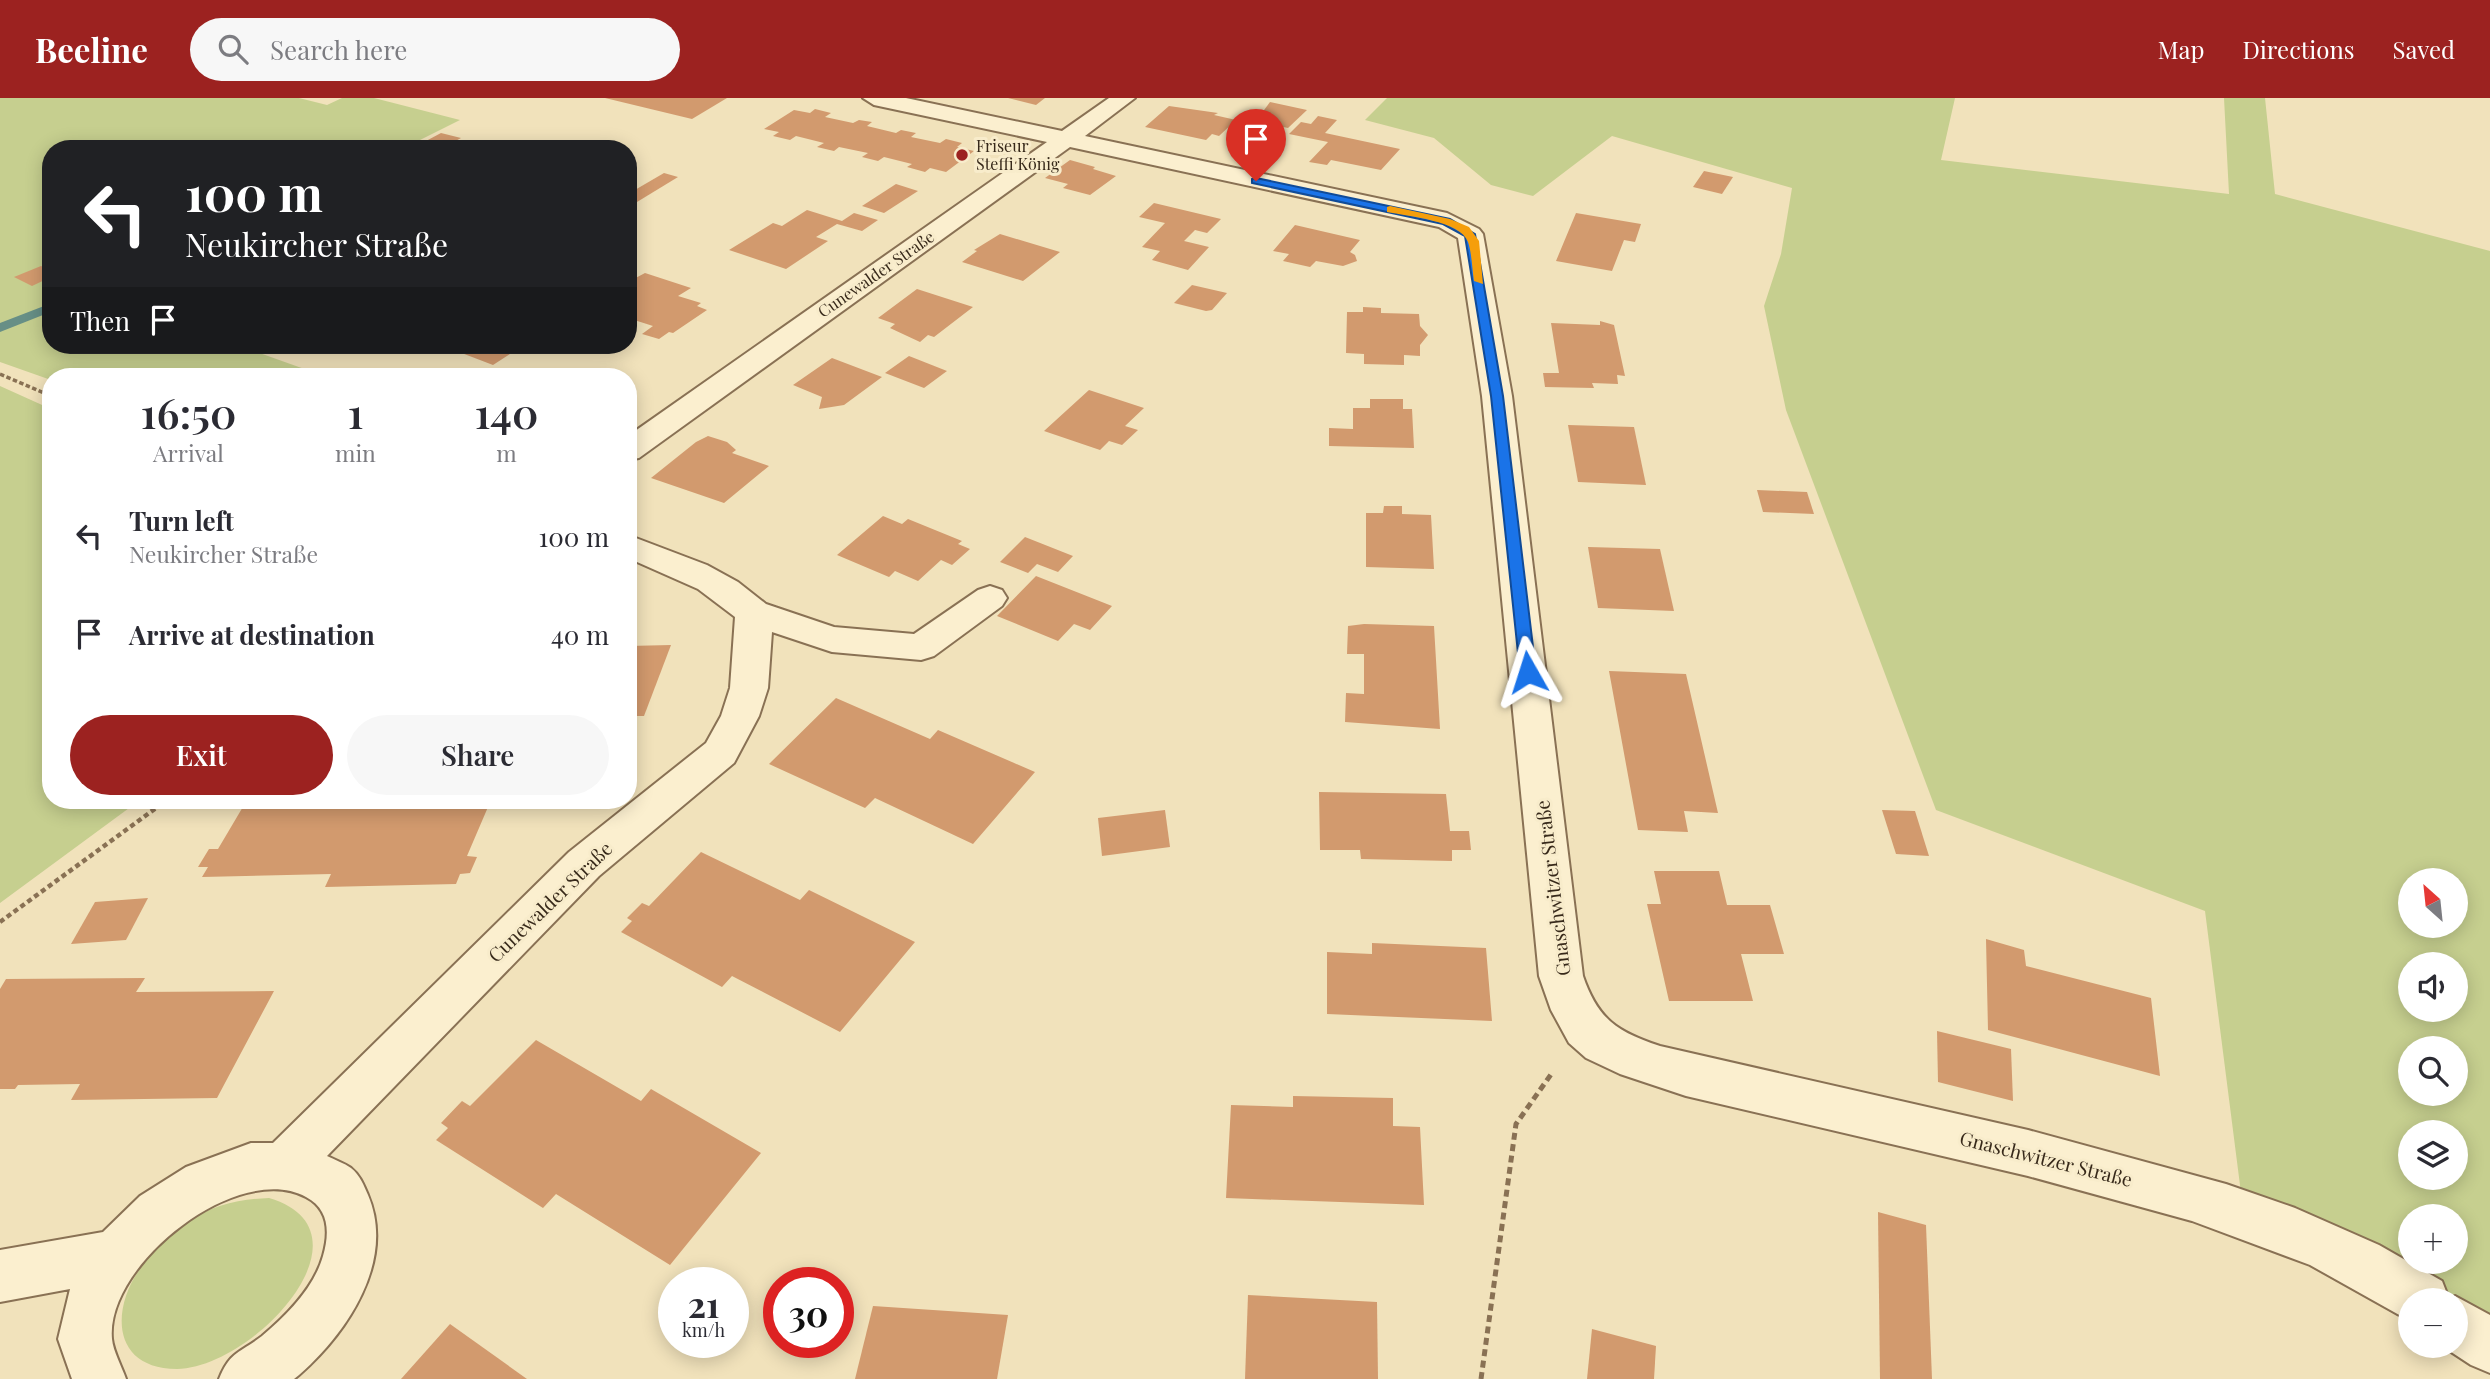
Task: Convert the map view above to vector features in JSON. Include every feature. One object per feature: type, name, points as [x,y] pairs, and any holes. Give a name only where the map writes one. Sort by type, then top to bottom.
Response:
[{"type":"street","points":[[874,98],[1065,140]]},
{"type":"street","name":"Cunewalder Straße","points":[[637,445],[1124,98]]},
{"type":"street","name":"Gnaschwitzer Straße","points":[[1065,140],[1447,221],[1466,229],[1473,241],[1497,396],[1561,976],[1571,1007],[1583,1029],[1612,1050],[1700,1077],[2075,1163],[2229,1208],[2317,1241],[2401,1288]]},
{"type":"street","points":[[637,549],[692,570],[721,586],[753,613],[832,639],[921,647],[990,598]]},
{"type":"street","name":"Cunewalder Straße","points":[[286,1164],[584,864],[720,753],[740,716],[749,688],[754,641],[753,613]]},
{"type":"street","points":[[99,1379],[85,1350],[85,1327],[96,1291],[117,1255],[141,1228],[198,1186],[229,1173],[259,1165],[286,1164],[316,1172],[338,1189],[348,1204],[352,1245],[346,1268],[320,1316],[275,1361],[246,1379]]},
{"type":"street","points":[[0,1276],[117,1255]]},
{"type":"street","points":[[2468,1332],[2490,1346]]},
{"type":"path","points":[[0,374],[42,392]]},
{"type":"path","points":[[0,922],[155,809]]},
{"type":"path","points":[[1481,1379],[1516,1124],[1583,1029]]},
{"type":"green space","points":[[0,98],[299,98],[327,105],[342,98],[374,98],[460,120],[420,140],[42,140],[42,354],[262,354],[302,368],[42,368],[42,377],[0,362]]},
{"type":"green space","points":[[1387,98],[1955,98],[1941,160],[2229,194],[2224,98],[2265,98],[2275,194],[2490,251],[2490,1319],[2468,1305],[2468,1288],[2440,1288],[2418,1274],[2468,1274],[2468,1204],[2398,1204],[2398,1264],[2241,1193],[2205,911],[1936,810],[1786,410],[1764,306],[1781,254],[1792,188],[1612,136],[1533,196],[1491,185],[1434,138],[1365,120]]},
{"type":"green space","points":[[0,386],[42,405],[42,809],[128,809],[0,903]]},
{"type":"green space","points":[[269,1198],[300,1215],[312,1238],[309,1266],[293,1296],[269,1323],[239,1346],[208,1363],[177,1369],[156,1367],[140,1360],[130,1349],[124,1336],[122,1320],[130,1287],[149,1256],[174,1232],[207,1211],[237,1202]]},
{"type":"building","points":[[605,98],[727,98],[692,119]]},
{"type":"building","points":[[1008,98],[1045,98],[1036,105]]},
{"type":"building","points":[[1270,102],[1307,110],[1288,128],[1256,121]]},
{"type":"building","points":[[1169,106],[1218,113],[1214,115],[1236,120],[1219,136],[1212,134],[1206,140],[1145,127]]},
{"type":"building","points":[[815,109],[831,113],[825,117],[853,123],[859,120],[872,122],[867,126],[896,133],[901,130],[916,133],[911,137],[940,143],[946,139],[962,143],[957,147],[974,151],[946,172],[930,168],[925,172],[907,167],[912,164],[884,157],[878,161],[862,157],[868,153],[839,147],[834,151],[817,147],[824,143],[796,136],[790,140],[773,136],[779,132],[764,129],[794,110],[810,113]]},
{"type":"building","points":[[1318,116],[1337,120],[1325,133],[1400,149],[1381,170],[1331,160],[1327,165],[1309,162],[1328,142],[1289,134],[1301,122],[1311,124]]},
{"type":"building","points":[[441,133],[461,138],[457,140],[428,140]]},
{"type":"building","points":[[1070,160],[1116,176],[1090,195],[1063,188],[1068,184],[1045,178]]},
{"type":"building","points":[[1704,171],[1733,177],[1722,194],[1693,187]]},
{"type":"building","points":[[664,173],[678,177],[637,202],[637,189]]},
{"type":"building","points":[[896,184],[918,191],[884,213],[862,206]]},
{"type":"building","points":[[1154,203],[1221,219],[1207,233],[1195,230],[1184,241],[1209,247],[1188,270],[1152,260],[1160,251],[1142,247],[1165,223],[1139,217]]},
{"type":"building","points":[[807,210],[842,221],[854,213],[878,220],[862,231],[837,224],[816,237],[828,241],[786,269],[729,250],[773,223],[782,226]]},
{"type":"building","points":[[1576,213],[1641,224],[1635,242],[1624,240],[1612,271],[1556,261]]},
{"type":"building","points":[[1295,225],[1360,240],[1350,252],[1355,255],[1357,261],[1343,266],[1316,261],[1310,267],[1283,261],[1289,254],[1273,251]]},
{"type":"building","points":[[1000,234],[1060,252],[1023,281],[962,262],[977,251],[974,250]]},
{"type":"building","points":[[42,266],[42,281],[32,286],[14,277]]},
{"type":"building","points":[[645,273],[691,288],[678,296],[701,303],[697,306],[707,310],[673,333],[669,332],[659,339],[642,334],[653,326],[637,321],[637,277]]},
{"type":"building","points":[[1192,285],[1227,293],[1212,310],[1174,303]]},
{"type":"building","points":[[917,289],[973,307],[934,337],[928,335],[920,342],[890,328],[895,324],[878,318]]},
{"type":"building","points":[[1363,307],[1381,308],[1381,313],[1419,314],[1420,326],[1428,335],[1420,345],[1420,356],[1404,355],[1404,365],[1364,364],[1364,354],[1346,353],[1347,312],[1363,312]]},
{"type":"building","points":[[1600,321],[1614,325],[1625,376],[1617,375],[1618,384],[1592,383],[1594,388],[1545,387],[1543,373],[1559,373],[1551,323],[1600,325]]},
{"type":"building","points":[[464,354],[510,354],[493,365]]},
{"type":"building","points":[[909,356],[947,371],[924,388],[885,373]]},
{"type":"building","points":[[832,358],[882,377],[844,405],[819,409],[822,397],[793,385]]},
{"type":"building","points":[[1089,390],[1144,408],[1125,426],[1138,430],[1122,445],[1109,441],[1100,450],[1044,431]]},
{"type":"building","points":[[1370,399],[1403,399],[1403,409],[1412,409],[1414,448],[1329,446],[1329,428],[1353,429],[1353,408],[1370,408]]},
{"type":"building","points":[[1568,425],[1634,427],[1646,485],[1578,482]]},
{"type":"building","points":[[708,436],[727,442],[736,450],[732,453],[769,466],[724,503],[651,478],[696,442]]},
{"type":"building","points":[[1757,490],[1807,492],[1814,514],[1763,512]]},
{"type":"building","points":[[1384,506],[1402,506],[1402,514],[1431,515],[1434,569],[1366,567],[1366,513],[1383,513]]},
{"type":"building","points":[[883,516],[902,524],[908,519],[962,541],[958,544],[970,549],[952,565],[941,560],[918,581],[895,571],[889,577],[837,555]]},
{"type":"building","points":[[1025,537],[1073,556],[1058,572],[1037,564],[1028,573],[1000,562]]},
{"type":"building","points":[[1588,547],[1660,549],[1674,611],[1598,608]]},
{"type":"building","points":[[1036,576],[1112,606],[1090,630],[1074,624],[1058,641],[997,616]]},
{"type":"building","points":[[1348,626],[1434,626],[1440,729],[1345,722],[1346,693],[1364,694],[1364,654],[1347,654]]},
{"type":"building","points":[[671,645],[644,716],[637,716],[637,646]]},
{"type":"building","points":[[1609,671],[1686,674],[1718,813],[1684,811],[1688,832],[1638,830]]},
{"type":"building","points":[[836,698],[930,739],[938,730],[1035,772],[973,844],[875,798],[865,808],[769,764]]},
{"type":"building","points":[[1319,792],[1446,794],[1450,831],[1469,831],[1471,850],[1452,850],[1452,861],[1361,859],[1360,850],[1320,850]]},
{"type":"building","points":[[242,809],[487,809],[467,856],[477,857],[470,873],[460,874],[456,884],[325,887],[331,874],[202,877],[208,867],[198,867],[209,849],[218,849]]},
{"type":"building","points":[[1165,810],[1170,847],[1102,856],[1098,818]]},
{"type":"building","points":[[1882,810],[1915,811],[1929,856],[1896,854]]},
{"type":"building","points":[[701,852],[800,900],[809,890],[915,942],[840,1032],[732,976],[722,987],[621,932],[632,921],[627,918],[642,903],[649,906]]},
{"type":"building","points":[[1654,871],[1719,871],[1727,905],[1770,905],[1784,954],[1741,954],[1753,1001],[1669,1001],[1647,904],[1661,904]]},
{"type":"building","points":[[148,898],[126,940],[71,944],[95,902]]},
{"type":"building","points":[[1986,939],[2024,950],[2026,966],[2151,998],[2160,1076],[1988,1030]]},
{"type":"building","points":[[1372,943],[1486,948],[1492,1021],[1327,1014],[1327,952],[1372,954]]},
{"type":"building","points":[[145,978],[136,992],[274,991],[217,1098],[71,1100],[80,1084],[18,1085],[15,1089],[0,1089],[0,989],[6,979]]},
{"type":"building","points":[[1937,1031],[2011,1049],[2013,1101],[1938,1082]]},
{"type":"building","points":[[536,1040],[641,1101],[651,1089],[761,1153],[670,1265],[556,1194],[543,1208],[436,1140],[448,1128],[441,1123],[462,1101],[470,1106]]},
{"type":"building","points":[[1293,1096],[1393,1098],[1393,1126],[1420,1127],[1424,1205],[1226,1198],[1231,1105],[1293,1107]]},
{"type":"building","points":[[1878,1212],[1926,1225],[1932,1379],[1880,1379]]},
{"type":"building","points":[[1248,1295],[1377,1302],[1378,1379],[1245,1379]]},
{"type":"building","points":[[873,1306],[1008,1315],[997,1379],[855,1379]]},
{"type":"building","points":[[450,1324],[527,1379],[401,1379]]},
{"type":"building","points":[[1592,1329],[1656,1346],[1654,1379],[1587,1379]]},
{"type":"waterway","points":[[0,328],[42,311]]},
{"type":"slow traffic","points":[[1390,209],[1447,221],[1466,229],[1473,241],[1479,281]]},
{"type":"place","name":"Friseur Steffi König","points":[[962,155]]},
{"type":"route","points":[[1256,181],[1447,221],[1466,229],[1470,234],[1497,396],[1528,672]]}]
